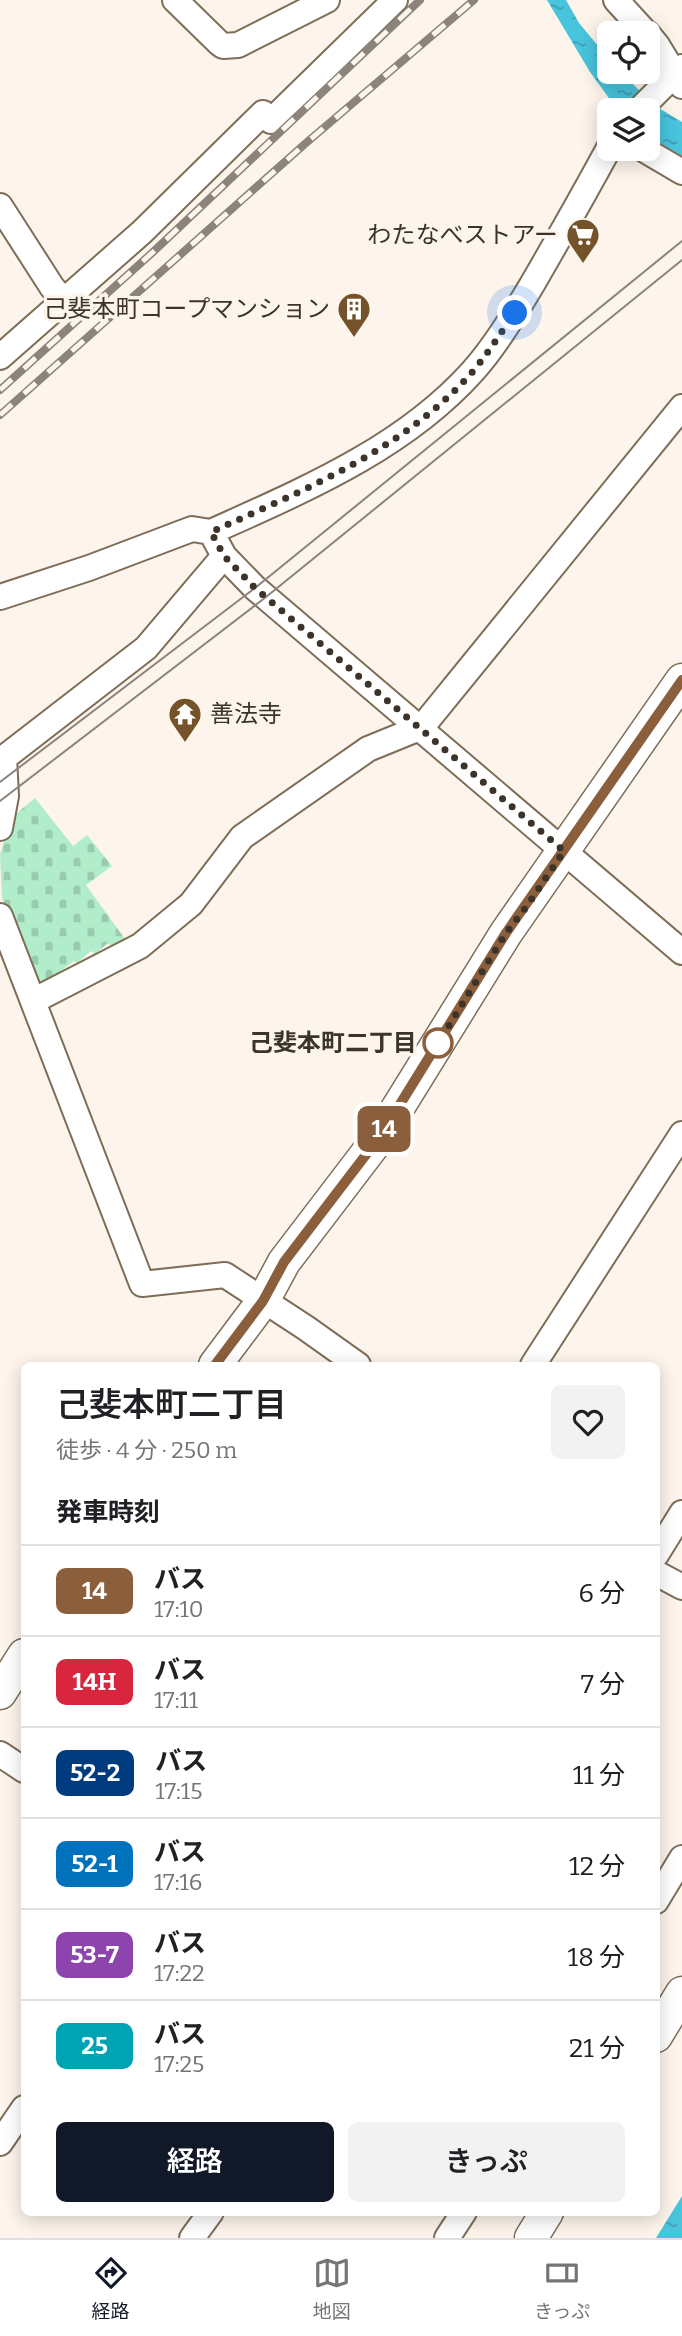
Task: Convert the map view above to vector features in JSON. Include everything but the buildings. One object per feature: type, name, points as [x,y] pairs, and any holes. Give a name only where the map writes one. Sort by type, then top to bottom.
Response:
[{"type":"street","points":[[175,0],[219,43],[230,47],[327,0]]},
{"type":"street","points":[[616,0],[635,21]]},
{"type":"street","points":[[0,357],[142,232],[264,113],[271,121],[384,3]]},
{"type":"street","points":[[652,98],[680,76],[660,49]]},
{"type":"street","points":[[660,159],[682,173]]},
{"type":"street","points":[[0,597],[89,568],[192,529],[211,532],[360,461],[411,427],[448,396],[479,363],[515,313],[602,161]]},
{"type":"street","points":[[0,206],[64,301]]},
{"type":"street","points":[[33,1001],[140,946],[191,904],[242,837],[368,749],[422,727],[682,407]]},
{"type":"street","points":[[211,532],[224,556],[255,588],[422,727],[682,952]]},
{"type":"street","points":[[0,828],[6,796],[2,759],[146,649],[224,556]]},
{"type":"street","points":[[217,1362],[263,1301],[284,1262],[381,1135],[506,933],[682,680]]},
{"type":"street","points":[[0,916],[142,1284],[225,1275],[354,1362]]},
{"type":"street","points":[[535,1362],[682,1134]]},
{"type":"street","points":[[660,1549],[682,1513]]},
{"type":"street","points":[[660,1575],[682,1587]]},
{"type":"street","points":[[0,1693],[21,1661]]},
{"type":"street","points":[[0,1754],[21,1768]]},
{"type":"street","points":[[660,1894],[682,1858]]},
{"type":"street","points":[[660,2029],[682,1993]]},
{"type":"street","points":[[0,2143],[21,2112]]},
{"type":"street","points":[[192,2238],[208,2216]]},
{"type":"street","points":[[447,2238],[461,2216]]},
{"type":"street","points":[[531,2238],[545,2216]]},
{"type":"green space","points":[[35,798],[73,846],[87,835],[112,866],[86,885],[125,939],[112,947],[108,943],[95,954],[91,951],[45,983],[32,979],[2,898],[0,855],[10,819]]},
{"type":"water","points":[[547,0],[566,0],[579,23],[597,45],[597,82]]},
{"type":"water","points":[[599,84],[633,84],[647,98],[609,98]]},
{"type":"water","points":[[660,109],[682,122],[682,156],[660,143]]},
{"type":"water","points":[[682,2196],[682,2238],[656,2238]]},
{"type":"tram line","points":[[0,782],[255,588],[682,241]]},
{"type":"tram line","points":[[0,801],[266,597],[682,260]]},
{"type":"railway","points":[[0,390],[153,252],[420,0]]},
{"type":"railway","points":[[0,415],[306,143],[474,0]]},
{"type":"bus line","name":"14","points":[[217,1362],[263,1301],[284,1262],[381,1135],[506,933],[682,680]]},
{"type":"place","name":"わたなべストアー","points":[[583,265]]},
{"type":"place","name":"己斐本町コープマンション","points":[[354,339]]},
{"type":"place","name":"善法寺","points":[[185,744]]},
{"type":"place","name":"己斐本町二丁目","points":[[438,1043]]},
{"type":"route","points":[[438,1043],[437,1045],[506,933],[564,851],[422,727],[255,588],[224,556],[211,532],[360,461],[411,427],[472,372],[515,313]]}]
